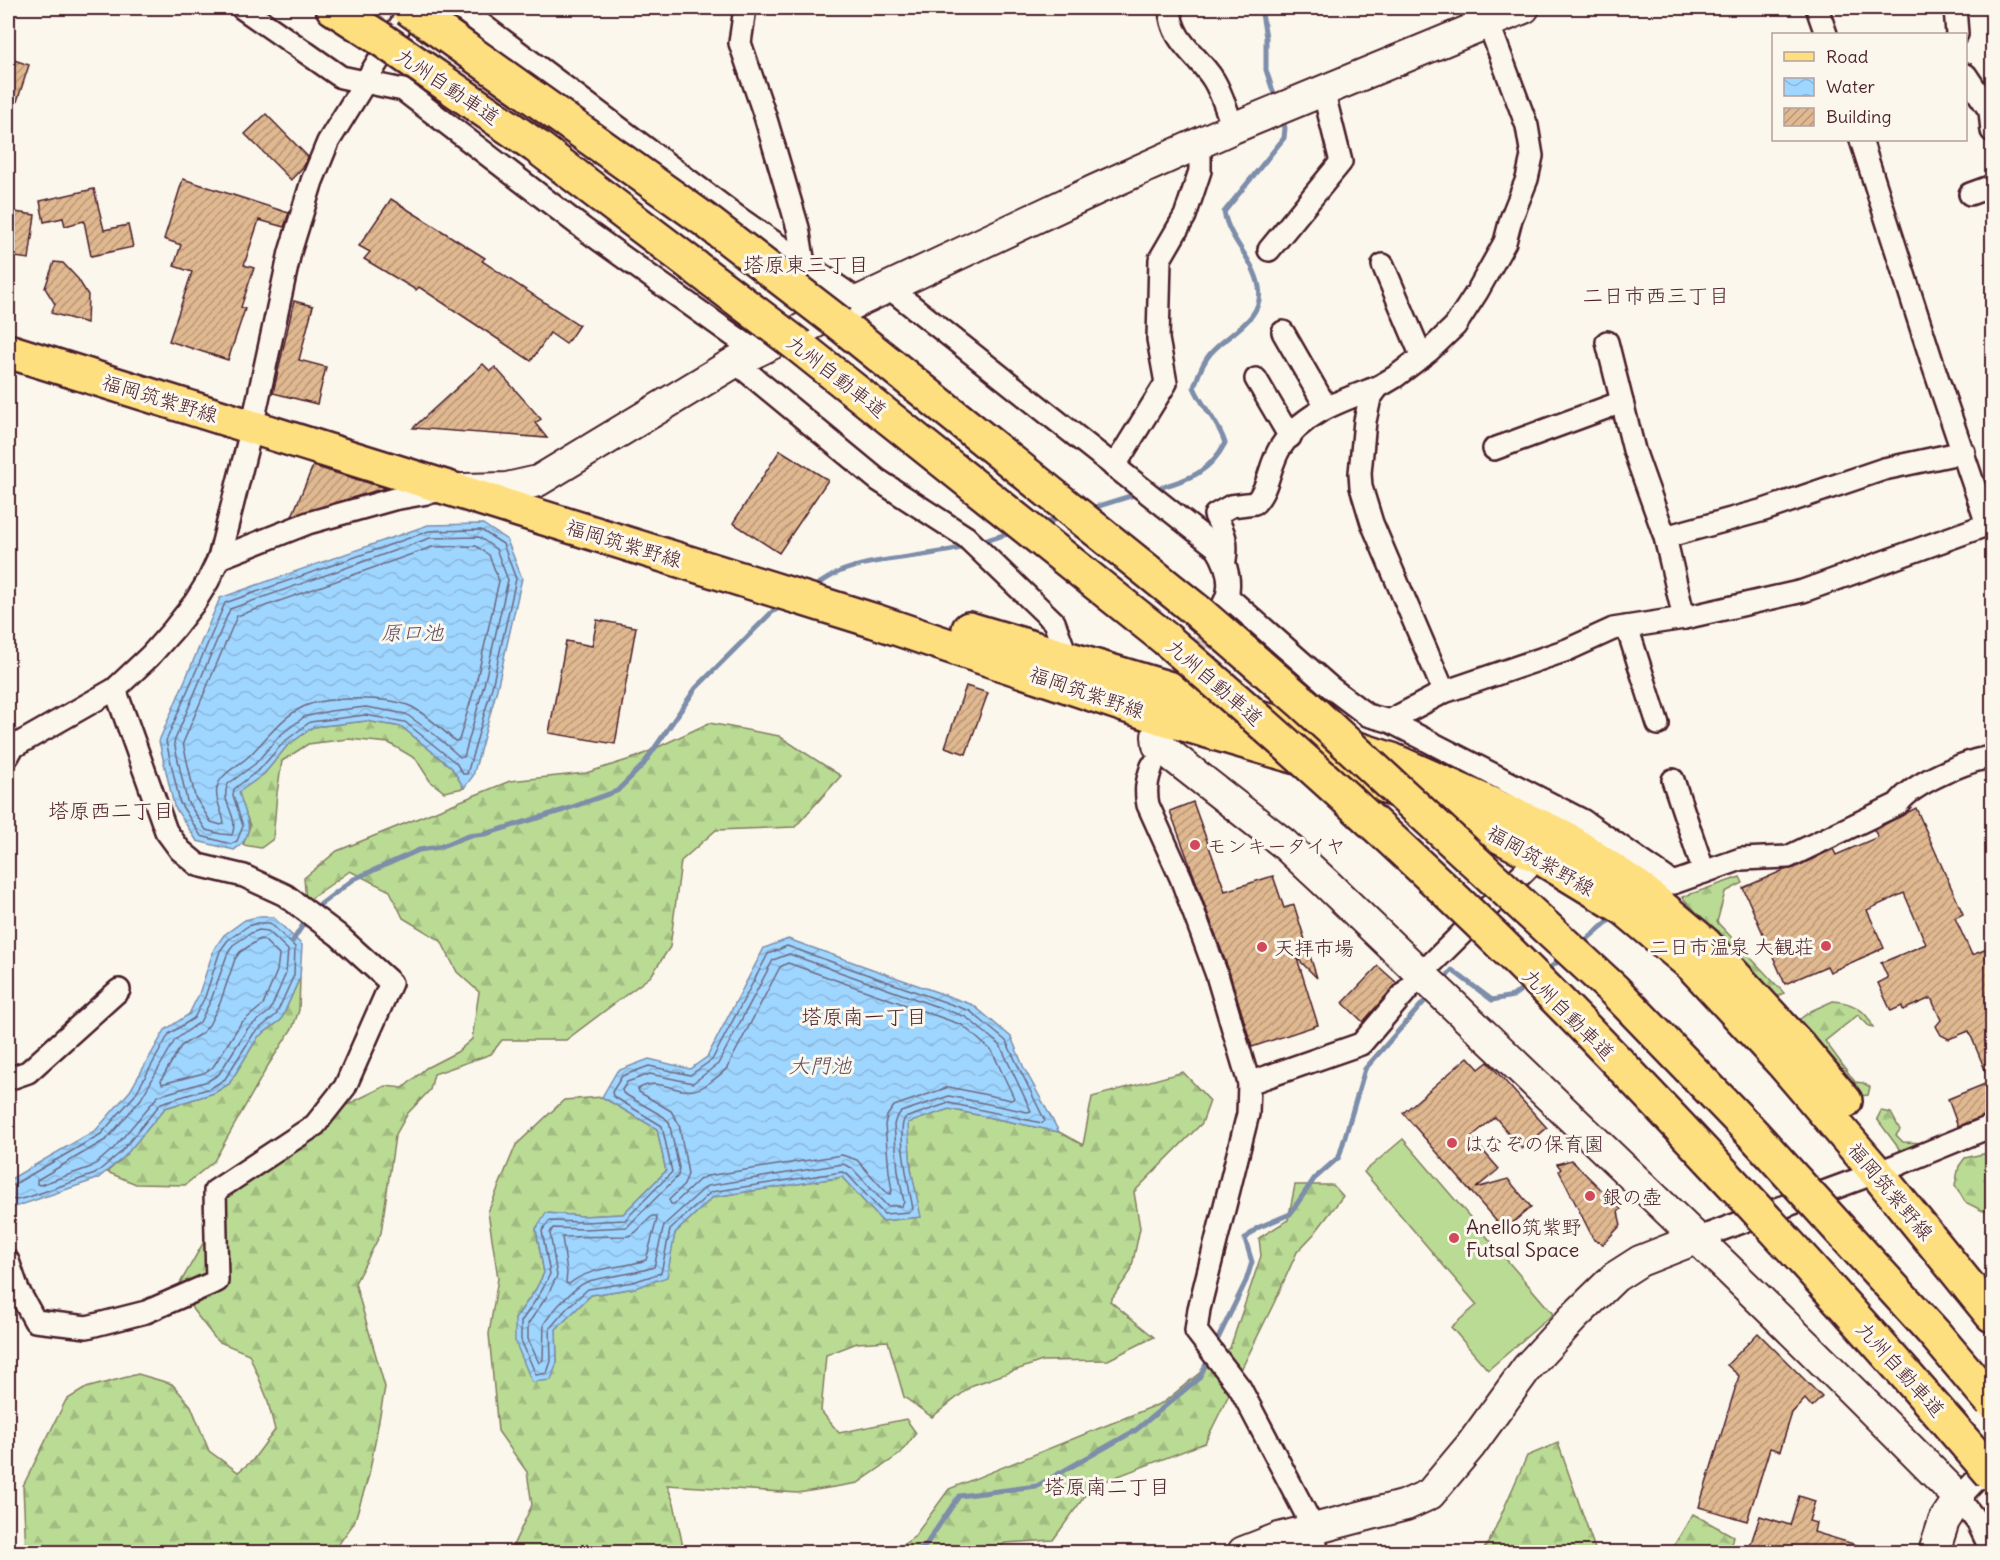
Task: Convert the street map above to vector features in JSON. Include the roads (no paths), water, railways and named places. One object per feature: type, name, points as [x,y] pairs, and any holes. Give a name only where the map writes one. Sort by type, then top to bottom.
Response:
[{"type":"main road","name":"九州自動車道","points":[[333,8],[536,146],[799,346],[1166,639],[1278,735],[1449,894],[1580,1023],[1889,1354],[1992,1473]]},
{"type":"main road","name":"九州自動車道","points":[[409,8],[705,220],[849,313],[1216,604],[1304,704],[1614,990],[1754,1135],[1933,1332],[1992,1402]]},
{"type":"main road","name":"福岡筑紫野線","points":[[8,329],[254,417],[448,490],[875,621],[1169,704]]},
{"type":"main road","name":"福岡筑紫野線","points":[[8,351],[507,488],[1068,660],[1169,704],[1463,817],[1561,837],[1625,909],[1692,965],[1992,1281]]},
{"type":"main road","name":"福岡筑紫野線","points":[[1887,1169],[1992,1315]]},
{"type":"street","points":[[242,8],[341,77],[403,90],[584,229],[745,357],[878,480],[966,537],[1054,622],[1068,660]]},
{"type":"street","points":[[9,749],[115,689],[150,656],[188,612],[208,581],[219,558],[254,417],[290,252],[312,181],[328,142],[409,8]]},
{"type":"street","points":[[460,8],[736,216],[804,264],[849,313]]},
{"type":"street","points":[[745,8],[740,43],[765,116],[798,228],[804,264]]},
{"type":"street","points":[[1170,8],[1170,17],[1179,40],[1213,80],[1233,128]]},
{"type":"street","points":[[219,558],[308,523],[394,499],[448,490],[507,488],[538,481],[745,357],[849,313],[888,287],[1084,194],[1323,90],[1479,15],[1524,8]]},
{"type":"street","points":[[1817,8],[1826,33]]},
{"type":"street","points":[[1955,8],[1957,33]]},
{"type":"street","points":[[1225,560],[1227,545],[1224,532],[1215,515],[1231,506],[1255,503],[1263,495],[1280,448],[1300,424],[1326,407],[1378,387],[1395,377],[1422,357],[1455,326],[1478,292],[1504,242],[1527,179],[1532,156],[1527,126],[1479,15]]},
{"type":"street","points":[[1967,78],[1990,111],[1992,131]]},
{"type":"street","points":[[1269,250],[1341,162],[1323,90]]},
{"type":"street","points":[[1389,721],[1444,692],[1567,650],[1613,629],[1684,618],[1803,591],[1991,524],[1934,368],[1861,141]]},
{"type":"street","points":[[1114,467],[1166,383],[1158,339],[1160,259],[1185,216],[1200,171],[1200,143]]},
{"type":"street","points":[[1970,194],[1992,186]]},
{"type":"street","points":[[1383,265],[1422,357]]},
{"type":"street","points":[[888,287],[1216,547],[1225,560],[1228,572],[1216,604],[1367,715],[1389,721],[1561,837],[1673,883],[1741,860],[1788,856],[1898,804],[1904,795],[1957,767],[1977,759],[1992,757]]},
{"type":"street","points":[[1283,332],[1326,407]]},
{"type":"street","points":[[1607,342],[1634,450],[1665,537],[1684,618]]},
{"type":"street","points":[[1256,379],[1290,437]]},
{"type":"street","points":[[1378,387],[1370,398],[1365,421],[1360,473],[1361,487],[1372,523],[1444,692]]},
{"type":"street","points":[[1494,449],[1622,402]]},
{"type":"street","points":[[1665,537],[1764,510],[1884,470],[1964,452]]},
{"type":"street","points":[[1627,627],[1658,724]]},
{"type":"street","points":[[8,1261],[18,1290],[35,1321],[87,1327],[146,1312],[217,1281],[215,1191],[315,1125],[345,1087],[391,983],[338,935],[285,895],[244,876],[198,865],[180,850],[166,831],[115,689]]},
{"type":"street","points":[[1169,704],[1156,736],[1158,745],[1283,843],[1696,1239],[1959,1497],[1978,1523],[1992,1552]]},
{"type":"street","points":[[1152,766],[1146,783],[1145,794],[1148,805],[1181,878],[1217,975],[1249,1083],[1248,1114],[1199,1309],[1196,1331],[1240,1388],[1316,1541]]},
{"type":"street","points":[[1673,780],[1704,872]]},
{"type":"street","points":[[1249,1083],[1361,1044],[1421,974],[1561,837]]},
{"type":"street","points":[[8,1079],[28,1072],[118,990]]},
{"type":"street","points":[[1243,1552],[1279,1538],[1316,1541],[1430,1494],[1471,1445],[1527,1368],[1615,1277],[1640,1261],[1887,1169],[1992,1126]]},
{"type":"street","points":[[1934,1552],[1944,1521],[1959,1497],[1992,1463]]},
{"type":"water","name":"原口池","points":[[483,524],[507,540],[522,578],[497,689],[473,776],[464,788],[452,768],[402,727],[366,721],[313,727],[287,746],[264,774],[239,792],[248,824],[248,831],[242,844],[234,850],[197,841],[174,806],[159,741],[220,598],[428,525]]},
{"type":"water","points":[[273,917],[302,945],[300,977],[281,1020],[258,1037],[229,1084],[214,1093],[165,1108],[124,1157],[97,1179],[15,1207],[8,1202],[9,1180],[96,1130],[130,1091],[165,1030],[189,1014],[199,994],[214,949],[224,935],[245,920]]},
{"type":"water","name":"大門池","points":[[788,939],[973,1005],[1011,1037],[1024,1068],[1059,1132],[949,1109],[908,1123],[911,1169],[921,1217],[882,1221],[842,1177],[713,1197],[675,1233],[667,1277],[635,1288],[591,1295],[556,1329],[557,1362],[551,1380],[532,1382],[515,1341],[515,1319],[544,1273],[536,1229],[546,1213],[583,1216],[623,1214],[666,1171],[657,1129],[602,1097],[617,1071],[649,1059],[690,1069],[707,1057],[764,948]]},
{"type":"waterway","points":[[1261,8],[1266,37],[1266,70],[1276,100]]},
{"type":"waterway","points":[[1152,490],[1185,479],[1203,470],[1225,443],[1219,428],[1194,387],[1207,358],[1217,346],[1251,317],[1259,298],[1259,287],[1252,267],[1231,232],[1224,212],[1284,138],[1285,128],[1282,118]]},
{"type":"waterway","points":[[1089,509],[1140,493]]},
{"type":"waterway","points":[[1040,524],[1063,517]]},
{"type":"waterway","points":[[980,542],[1014,532]]},
{"type":"waterway","points":[[811,589],[835,574],[859,565],[968,546]]},
{"type":"waterway","points":[[313,910],[354,879],[419,850],[439,847],[468,836],[485,834],[617,791],[643,765],[696,688],[772,612],[782,606]]},
{"type":"waterway","points":[[292,942],[308,917]]},
{"type":"waterway","points":[[1580,945],[1613,917]]},
{"type":"waterway","points":[[1544,972],[1563,958]]},
{"type":"waterway","points":[[1442,982],[1452,970],[1492,1000],[1513,996],[1527,985]]},
{"type":"waterway","points":[[1214,1347],[1246,1281],[1252,1262],[1245,1239],[1257,1228],[1290,1214],[1314,1179],[1339,1157],[1365,1069],[1430,995]]},
{"type":"waterway","points":[[917,1552],[925,1546],[959,1496],[1037,1486],[1136,1430],[1199,1378],[1209,1358]]},
{"type":"tunnel","points":[[1192,675],[1218,616]]},
{"type":"place","name":"モンキータイヤ","points":[[1195,845]]},
{"type":"place","name":"二日市温泉 大観荘","points":[[1826,946]]},
{"type":"place","name":"天拝市場","points":[[1262,947]]},
{"type":"place","name":"はなぞの保育園","points":[[1452,1143]]},
{"type":"place","name":"銀の壺","points":[[1590,1196]]},
{"type":"place","name":"Anello筑紫野 Futsal Space","points":[[1454,1238]]},
{"type":"district","name":"塔原東三丁目","points":[[806,264]]},
{"type":"district","name":"二日市西三丁目","points":[[1656,295]]},
{"type":"district","name":"塔原西二丁目","points":[[111,810]]},
{"type":"district","name":"塔原南一丁目","points":[[864,1016]]},
{"type":"district","name":"塔原南二丁目","points":[[1107,1486]]}]
